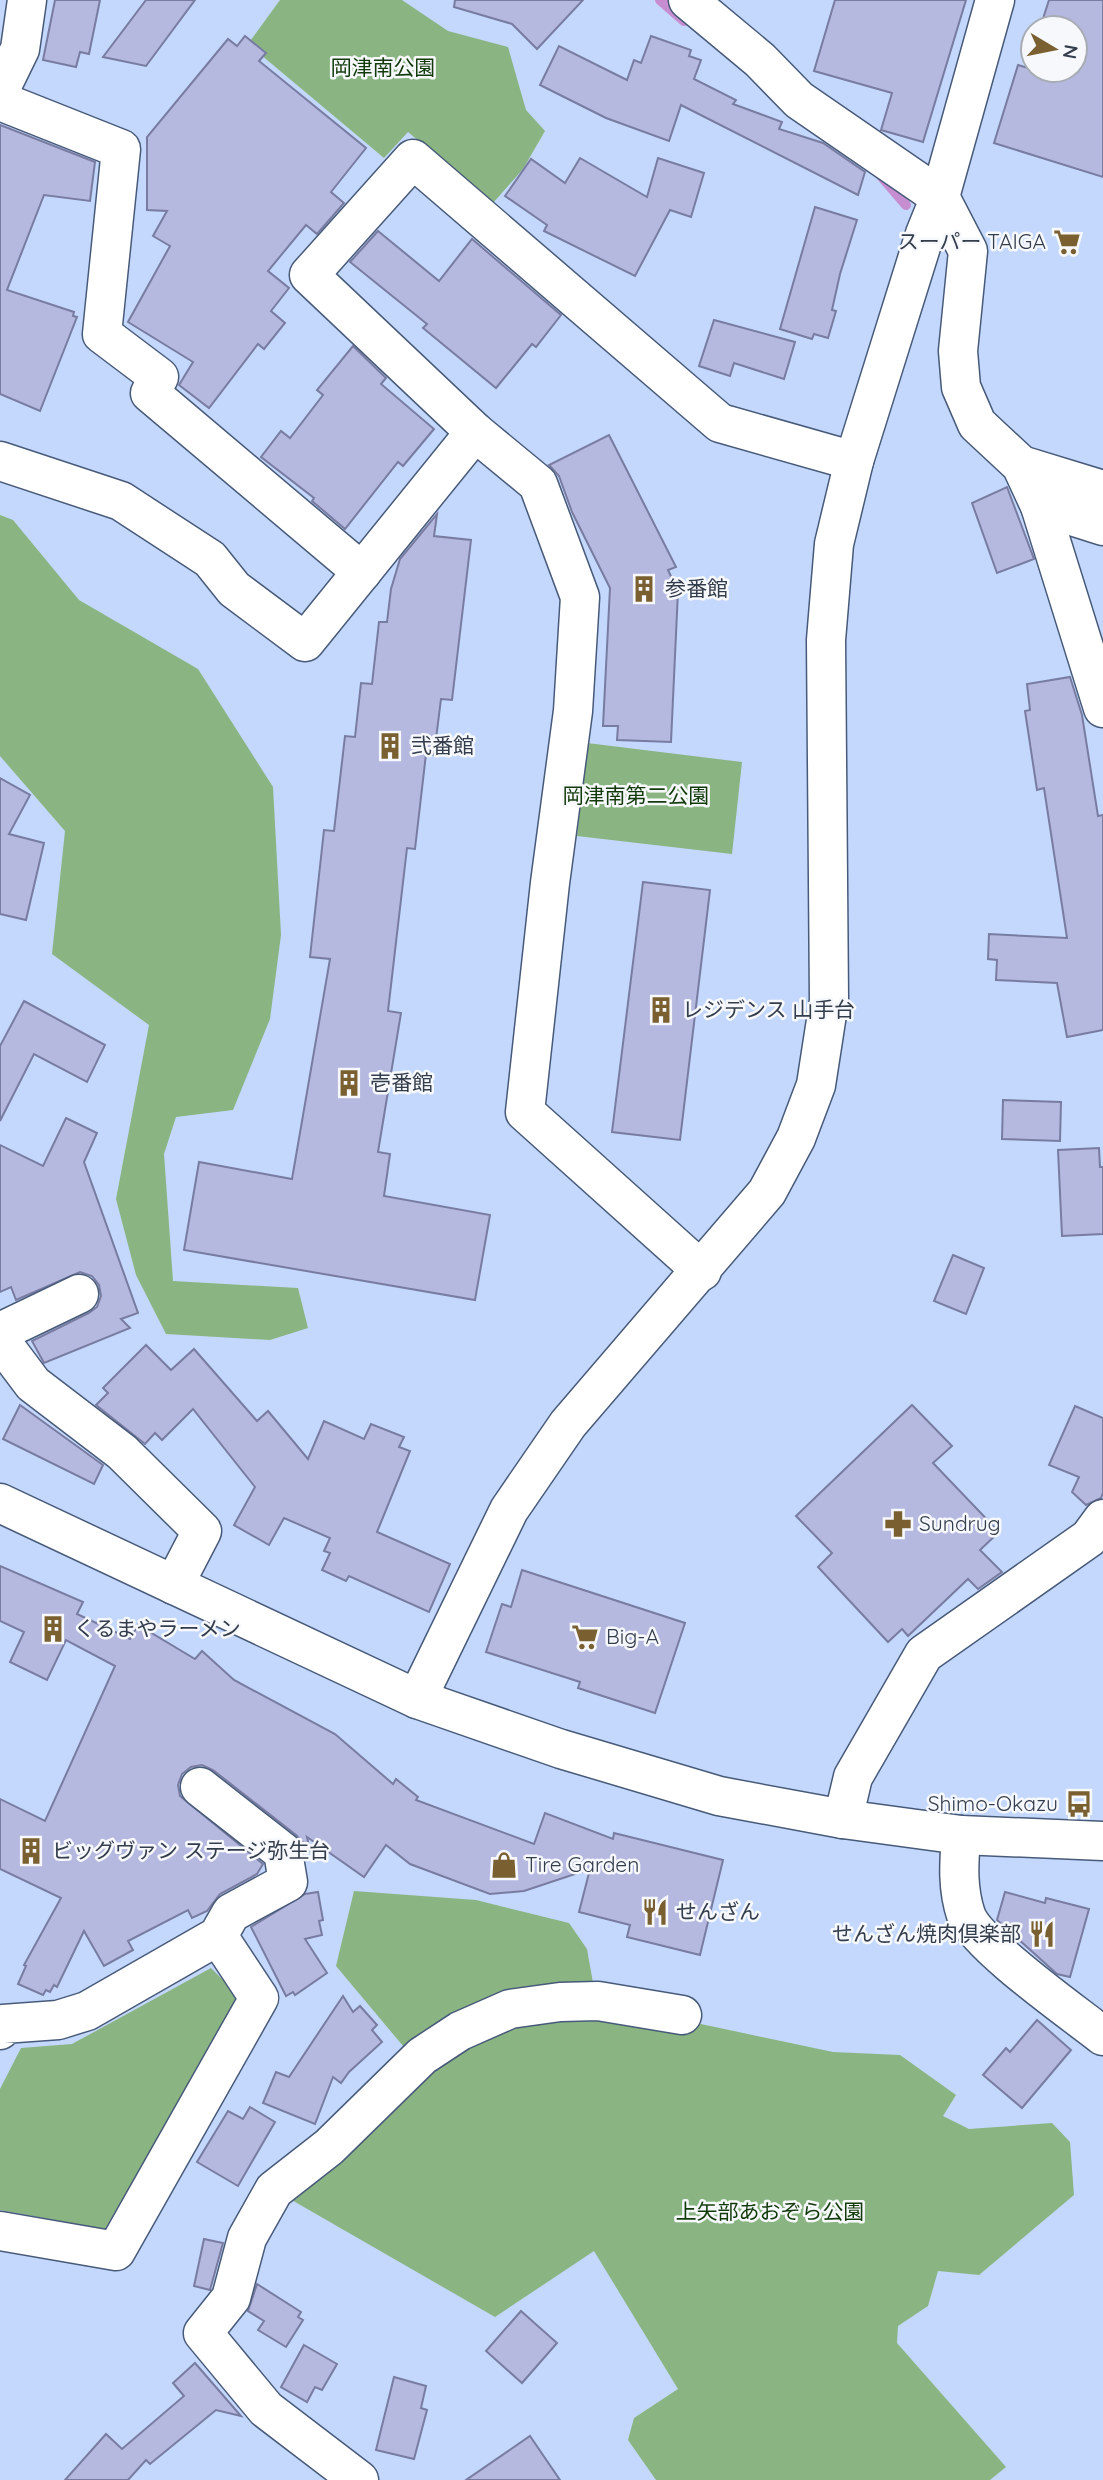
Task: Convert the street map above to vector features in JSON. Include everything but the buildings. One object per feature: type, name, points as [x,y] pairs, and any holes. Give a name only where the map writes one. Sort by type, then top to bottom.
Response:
[{"type":"street","points":[[0,90],[19,49],[27,0]]},
{"type":"street","points":[[688,0],[760,60],[799,100],[940,197],[968,251],[958,351],[961,387],[977,424],[1021,465],[1040,506],[1103,708]]},
{"type":"street","points":[[417,1699],[509,1510],[568,1424],[767,1192],[796,1138],[816,1085],[829,1001],[826,639],[834,544],[854,461],[925,234],[940,197],[995,0]]},
{"type":"street","points":[[0,101],[121,149],[102,334],[159,377],[150,393],[362,572]]},
{"type":"street","points":[[702,1271],[526,1112],[550,883],[573,710],[580,597],[538,484],[475,432],[309,275],[413,159],[720,423],[854,461]]},
{"type":"street","points":[[0,461],[121,501],[210,559],[234,589],[305,642],[475,432]]},
{"type":"street","points":[[1021,465],[1103,490]]},
{"type":"street","points":[[1040,506],[1103,526]]},
{"type":"street","points":[[0,1332],[79,1294]]},
{"type":"street","points":[[0,1340],[33,1384],[122,1452],[202,1531],[174,1585]]},
{"type":"street","points":[[0,1503],[417,1699],[561,1749],[719,1796],[844,1819],[961,1835],[1103,1841]]},
{"type":"street","points":[[844,1819],[853,1777],[924,1654],[1089,1538],[1103,1519]]},
{"type":"street","points":[[0,2030],[3,2024],[58,2020],[87,2011],[218,1936],[231,1913],[288,1882],[283,1852],[200,1787]]},
{"type":"street","points":[[961,1835],[958,1880],[967,1918],[991,1945],[1103,2036]]},
{"type":"street","points":[[0,2231],[116,2250],[259,1998],[218,1936]]},
{"type":"street","points":[[359,2480],[266,2409],[204,2333],[231,2298],[247,2238],[274,2190],[329,2147],[422,2056],[460,2031],[510,2009],[598,2001],[682,2015]]},
{"type":"green space","name":"岡津南公園","points":[[280,0],[402,0],[448,31],[508,47],[526,110],[545,131],[523,169],[493,203],[408,132],[384,158],[248,44]]},
{"type":"green space","points":[[0,515],[13,520],[79,600],[198,669],[273,787],[281,935],[270,1019],[233,1110],[176,1117],[164,1154],[173,1281],[298,1288],[308,1328],[270,1340],[166,1334],[136,1275],[116,1199],[149,1025],[52,954],[65,831],[0,756]]},
{"type":"green space","name":"岡津南第二公園","points":[[587,743],[742,762],[732,854],[577,836]]},
{"type":"green space","name":"上矢部あおぞら公園","points":[[354,1891],[476,1900],[569,1923],[587,1949],[598,2011],[696,2023],[833,2052],[900,2055],[956,2095],[943,2116],[969,2129],[1052,2123],[1070,2142],[1074,2195],[979,2275],[938,2271],[928,2306],[898,2326],[897,2343],[1006,2467],[990,2480],[656,2480],[628,2440],[634,2418],[678,2389],[594,2251],[495,2317],[283,2195],[424,2071],[336,1966]]},
{"type":"green space","points":[[211,1968],[240,1997],[105,2229],[0,2210],[0,2089],[21,2048],[72,2044]]},
{"type":"waterway","points":[[660,0],[684,21]]},
{"type":"waterway","points":[[881,176],[906,205]]},
{"type":"place","name":"スーパー TAIGA","points":[[1067,242]]},
{"type":"place","name":"参番館","points":[[644,589]]},
{"type":"place","name":"弐番館","points":[[390,746]]},
{"type":"place","name":"レジデンス 山手台","points":[[661,1010]]},
{"type":"place","name":"壱番館","points":[[349,1083]]},
{"type":"place","name":"Sundrug","points":[[898,1524]]},
{"type":"place","name":"くるまやラーメン","points":[[53,1629]]},
{"type":"place","name":"Big-A","points":[[585,1637]]},
{"type":"place","name":"Shimo-Okazu","points":[[1079,1804]]},
{"type":"place","name":"ビッグヴァン ステージ弥生台","points":[[31,1851]]},
{"type":"place","name":"Tire Garden","points":[[504,1865]]},
{"type":"place","name":"せんざん","points":[[655,1912]]},
{"type":"place","name":"せんざん焼肉倶楽部","points":[[1042,1934]]}]
